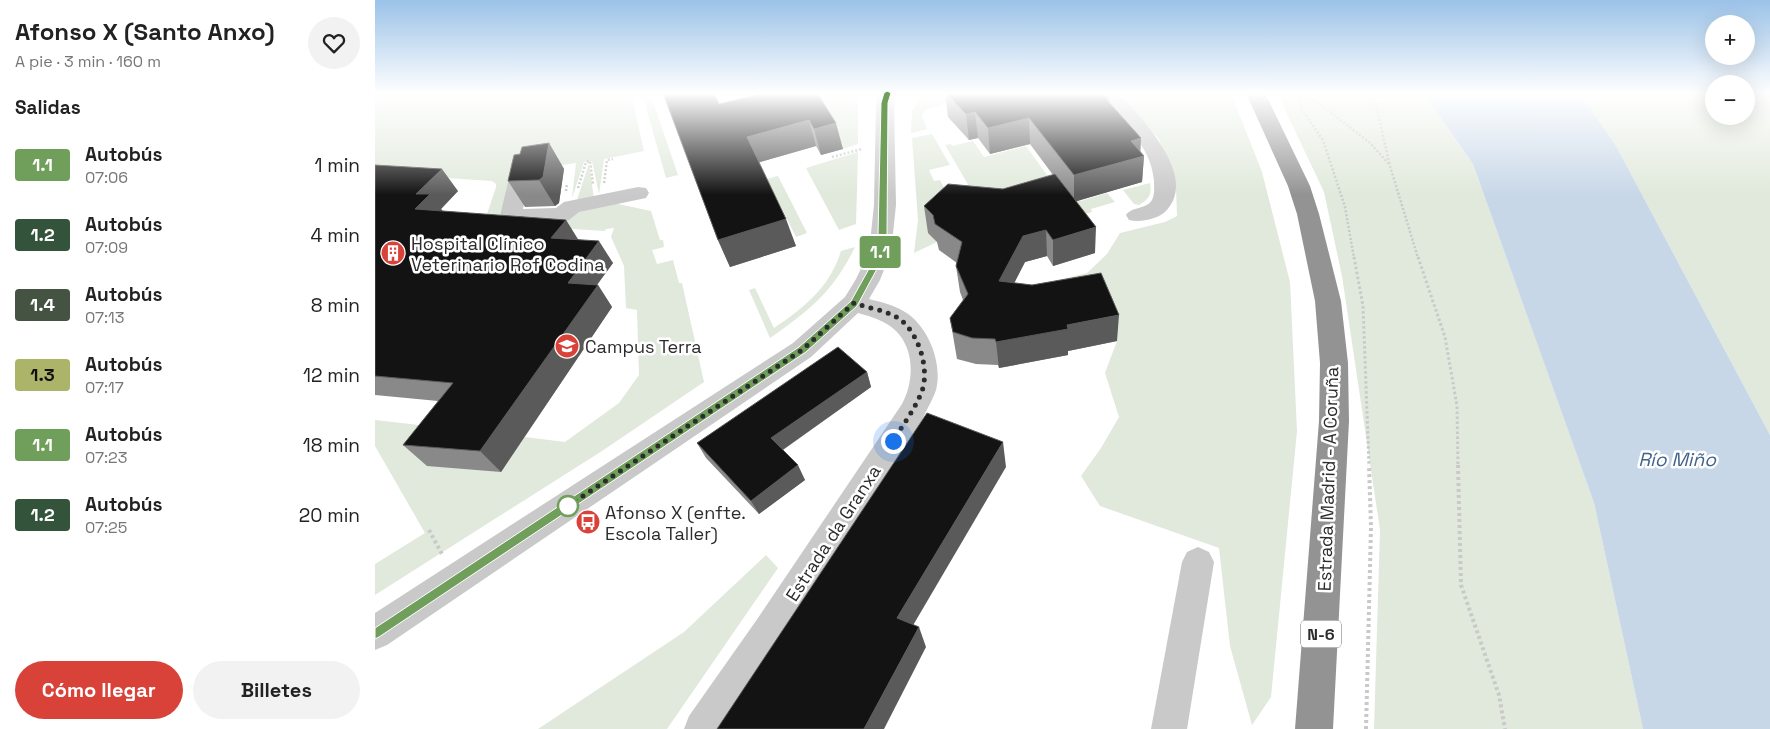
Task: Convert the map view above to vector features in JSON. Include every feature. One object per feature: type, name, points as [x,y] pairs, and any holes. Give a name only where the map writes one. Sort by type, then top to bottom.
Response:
[{"type":"highway","name":"Estrada Madrid - A Coruña","points":[[1271,127],[1299,186],[1308,214],[1328,301],[1334,363],[1334,421],[1314,729]]},
{"type":"street","points":[[375,633],[794,355],[854,303],[874,267],[883,235],[885,127]]},
{"type":"street","points":[[1137,215],[1154,210],[1160,206],[1165,195],[1165,176],[1158,153],[1138,127]]},
{"type":"street","name":"Estrada da Granxa","points":[[702,729],[770,630],[839,524],[913,410],[923,389],[924,370],[920,350],[912,332],[894,317],[854,303]]},
{"type":"street","points":[[1169,729],[1198,562]]},
{"type":"lane","points":[[520,174],[511,216],[561,215],[572,207],[638,193]]},
{"type":"path","points":[[1349,127],[1369,142],[1390,166]]},
{"type":"path","points":[[1381,127],[1390,166],[1418,258],[1445,337],[1457,406],[1461,585],[1499,695],[1505,729]]},
{"type":"path","points":[[832,157],[862,149]]},
{"type":"path","points":[[603,187],[607,160],[613,159]]},
{"type":"path","points":[[577,191],[586,162],[590,161],[594,189]]},
{"type":"path","points":[[566,193],[567,183]]},
{"type":"path","points":[[429,530],[443,556]]},
{"type":"shaded area","points":[[375,127],[639,127],[644,151],[604,159],[599,194],[592,161],[584,162],[572,198],[576,163],[515,172],[515,182],[500,215],[503,218],[569,211],[613,203],[651,211],[664,247],[652,250],[657,264],[673,260],[679,283],[682,283],[704,382],[602,451],[375,595],[375,564],[425,533],[375,446],[375,420],[454,429],[500,472],[525,437],[565,442],[619,403],[639,375],[637,310],[626,308],[624,266],[611,237],[614,228],[606,229],[605,231],[557,228],[486,217],[496,187],[496,184],[492,181],[375,173]]},
{"type":"shaded area","points":[[652,127],[662,127],[678,175],[666,178]]},
{"type":"shaded area","points":[[830,127],[858,127],[858,144],[843,149]]},
{"type":"shaded area","points":[[911,127],[926,127],[927,129],[911,133]]},
{"type":"shaded area","points":[[1148,127],[1244,127],[1262,172],[1290,282],[1297,431],[1271,697],[1252,725],[1230,646],[1219,548],[1100,506],[1081,476],[1101,448],[1119,417],[1105,373],[1117,341],[1029,287],[1087,273],[1107,254],[1120,233],[1165,222],[1177,216],[1176,187],[1159,139]]},
{"type":"shaded area","points":[[1293,127],[1447,127],[1473,164],[1594,503],[1643,729],[1374,729],[1380,530],[1342,276],[1324,192]]},
{"type":"shaded area","points":[[1603,127],[1770,127],[1770,435],[1615,144]]},
{"type":"shaded area","points":[[932,134],[950,165],[929,170],[934,181],[940,180],[949,197],[973,193],[945,145],[951,144],[952,146],[973,141],[984,157],[1026,146],[1055,186],[1066,183],[1081,201],[1107,193],[1115,202],[1091,209],[1092,212],[1077,217],[931,230],[930,234],[937,242],[914,253],[918,220],[912,138]]},
{"type":"shaded area","points":[[858,152],[856,224],[839,230],[806,168]]},
{"type":"shaded area","points":[[589,163],[594,199],[576,203]]},
{"type":"shaded area","points":[[778,176],[807,233],[796,237],[767,179]]},
{"type":"shaded area","points":[[1150,183],[1151,191],[1149,196],[1139,205],[1134,204],[1123,190]]},
{"type":"shaded area","points":[[855,247],[838,276],[819,299],[809,309],[770,338],[749,290],[755,288],[774,328],[796,313],[815,296],[830,275],[841,251]]},
{"type":"shaded area","points":[[766,555],[778,568],[667,729],[538,729],[684,632]]},
{"type":"water","name":"Río Miño","points":[[1447,127],[1603,127],[1615,144],[1770,435],[1770,729],[1643,729],[1594,503],[1473,164]]},
{"type":"building","points":[[676,127],[783,127],[747,137],[786,219],[718,240]]},
{"type":"building","points":[[1036,127],[1131,127],[1141,138],[1131,141],[1144,156],[1074,175]]},
{"type":"building","points":[[549,143],[543,177],[539,180],[508,181],[514,155],[520,154],[522,147]]},
{"type":"building","points":[[375,165],[442,169],[416,194],[430,194],[415,209],[566,220],[551,238],[599,241],[568,283],[598,285],[480,451],[403,445],[453,383],[375,376]]},
{"type":"building","points":[[1055,174],[1096,227],[1053,240],[1046,230],[1023,236],[999,281],[1032,285],[1101,273],[1119,315],[1067,325],[1068,329],[996,342],[995,339],[972,338],[953,332],[950,318],[968,294],[956,266],[962,242],[935,224],[933,215],[924,206],[948,184],[1003,189]]},
{"type":"building","points":[[838,347],[867,372],[771,438],[798,465],[751,501],[697,443]]},
{"type":"building","points":[[927,413],[1003,442],[897,618],[919,627],[864,729],[717,729]]},
{"type":"bus line","name":"1.1","points":[[375,633],[802,350],[854,303],[874,267],[883,235],[885,205],[884,127]]},
{"type":"place","name":"Hospital Clínico Veterinario Rof Codina","points":[[393,253]]},
{"type":"place","name":"Campus Terra","points":[[567,346]]},
{"type":"place","name":"Afonso X (enfte. Escola Taller)","points":[[588,522]]},
{"type":"route","points":[[568,506],[802,350],[854,303],[899,319],[912,332],[920,350],[924,370],[923,389],[913,410],[893,441]]}]
